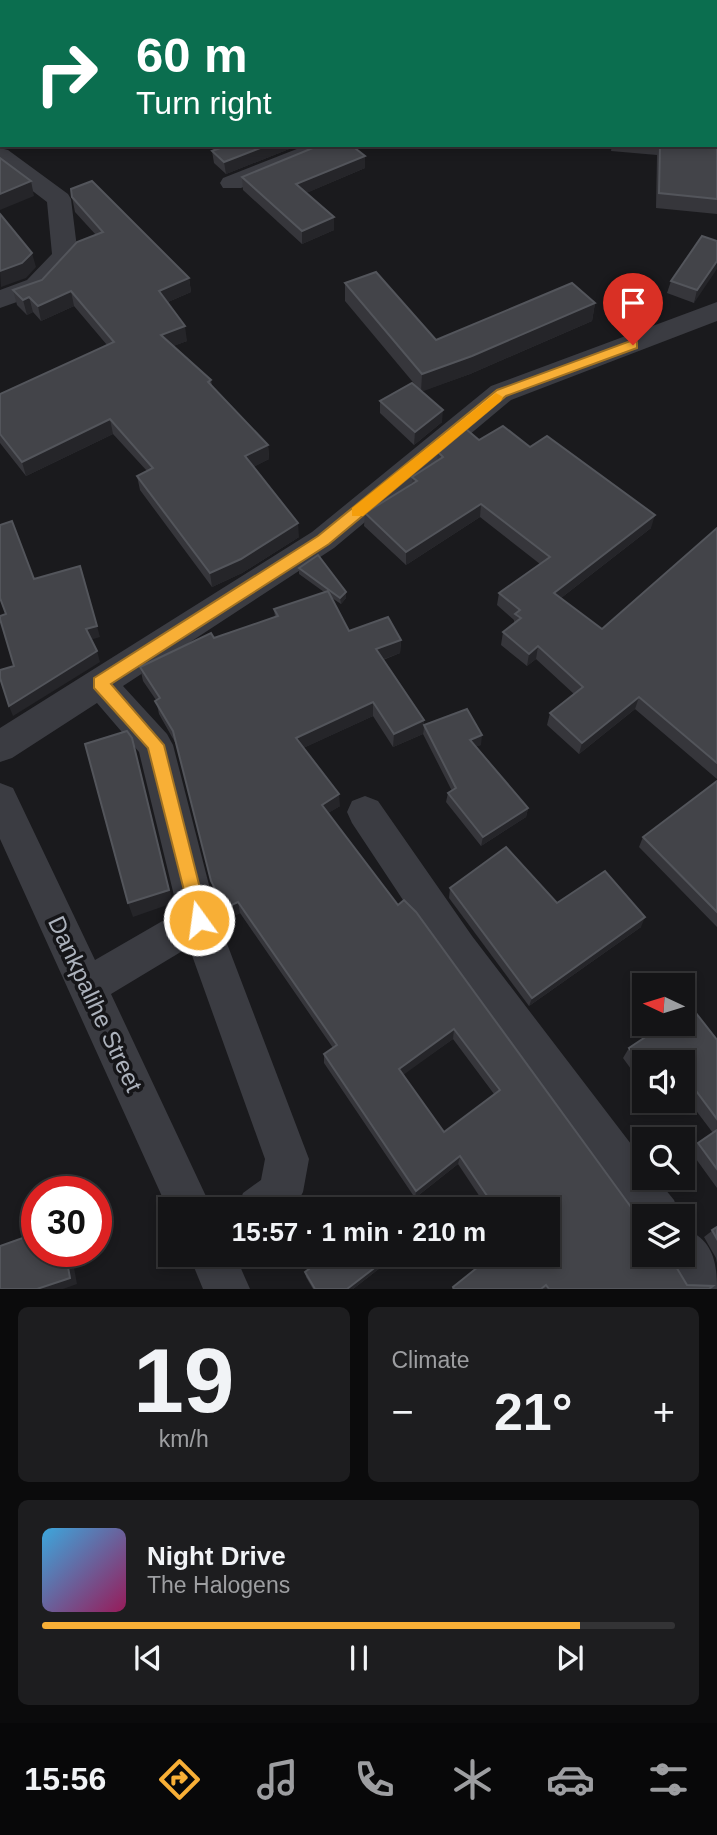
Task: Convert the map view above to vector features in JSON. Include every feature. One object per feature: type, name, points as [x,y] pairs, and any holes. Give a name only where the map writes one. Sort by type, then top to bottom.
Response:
[{"type":"street","points":[[232,183],[324,147]]},
{"type":"street","points":[[0,155],[59,199],[65,256],[36,286],[0,299]]},
{"type":"street","points":[[0,747],[323,540],[501,393],[717,312]]},
{"type":"street","points":[[100,683],[155,745],[199,920],[287,1159],[281,1192],[275,1197]]},
{"type":"street","name":"Dankpalihe Street","points":[[0,799],[184,1197]]},
{"type":"street","points":[[365,812],[458,949],[649,1204]]},
{"type":"street","points":[[86,987],[199,920]]},
{"type":"street","points":[[217,1267],[227,1289]]},
{"type":"street","points":[[694,1267],[709,1289]]},
{"type":"building","points":[[223,147],[263,147],[224,162],[212,151]]},
{"type":"building","points":[[315,147],[354,147],[365,156],[296,184],[334,217],[302,231],[242,177]]},
{"type":"building","points":[[660,147],[717,147],[717,199],[659,193]]},
{"type":"building","points":[[0,158],[31,181],[0,194]]},
{"type":"building","points":[[92,181],[189,278],[159,291],[185,326],[161,335],[211,380],[208,382],[268,445],[245,456],[298,523],[241,559],[210,573],[137,476],[153,468],[110,419],[22,462],[0,434],[0,394],[114,342],[71,291],[38,306],[29,297],[23,300],[13,290],[42,280],[77,242],[103,232],[72,197],[71,189]]},
{"type":"building","points":[[0,214],[32,253],[22,263],[0,271]]},
{"type":"building","points":[[702,236],[717,241],[717,261],[697,290],[671,281]]},
{"type":"building","points":[[376,272],[436,340],[572,283],[595,303],[472,356],[422,374],[345,283]]},
{"type":"building","points":[[412,383],[443,410],[415,432],[380,401]]},
{"type":"building","points":[[503,426],[530,447],[547,436],[655,515],[554,593],[602,629],[717,528],[717,763],[639,697],[582,743],[550,713],[583,687],[538,646],[529,654],[503,632],[521,618],[515,614],[520,610],[499,593],[550,557],[481,504],[406,552],[365,513],[417,481],[412,477],[443,457],[438,452],[466,429],[479,440]]},
{"type":"building","points":[[12,521],[34,579],[80,566],[97,626],[86,629],[97,651],[9,706],[0,678],[0,670],[14,666],[0,619],[0,616],[6,614],[0,598],[0,525]]},
{"type":"building","points":[[318,555],[346,592],[340,598],[299,568]]},
{"type":"building","points":[[328,591],[349,631],[388,617],[401,640],[376,649],[424,720],[394,734],[373,702],[296,738],[339,794],[322,805],[398,905],[404,900],[416,912],[632,1209],[632,1267],[676,1267],[687,1285],[713,1286],[709,1289],[549,1289],[546,1285],[541,1289],[454,1289],[453,1287],[478,1267],[560,1267],[560,1197],[488,1197],[460,1156],[416,1191],[324,1054],[337,1045],[238,902],[225,908],[211,881],[173,731],[155,701],[160,698],[140,667],[211,633],[214,638],[278,616],[274,609]],"holes":[[[454,1029],[500,1090],[444,1132],[399,1069]]]},
{"type":"building","points":[[467,709],[482,735],[470,740],[528,808],[483,837],[448,793],[456,788],[424,725]]},
{"type":"building","points":[[127,731],[132,738],[169,890],[128,903],[85,744]]},
{"type":"building","points":[[717,781],[717,912],[643,837]]},
{"type":"building","points":[[506,847],[557,903],[605,871],[645,917],[532,998],[450,888]]},
{"type":"building","points":[[695,1012],[717,1040],[717,1119],[695,1089],[695,1050],[632,1052],[629,1048],[647,1036],[695,1036]]},
{"type":"building","points":[[717,1130],[717,1169],[698,1143]]},
{"type":"building","points":[[21,1239],[21,1267],[68,1267],[70,1278],[37,1289],[0,1289],[0,1246]]},
{"type":"building","points":[[311,1267],[376,1267],[347,1289],[315,1289],[305,1272]]},
{"type":"slow traffic","points":[[357,512],[496,397]]},
{"type":"route","points":[[199,920],[155,745],[100,683],[323,540],[501,393],[633,345]]}]
